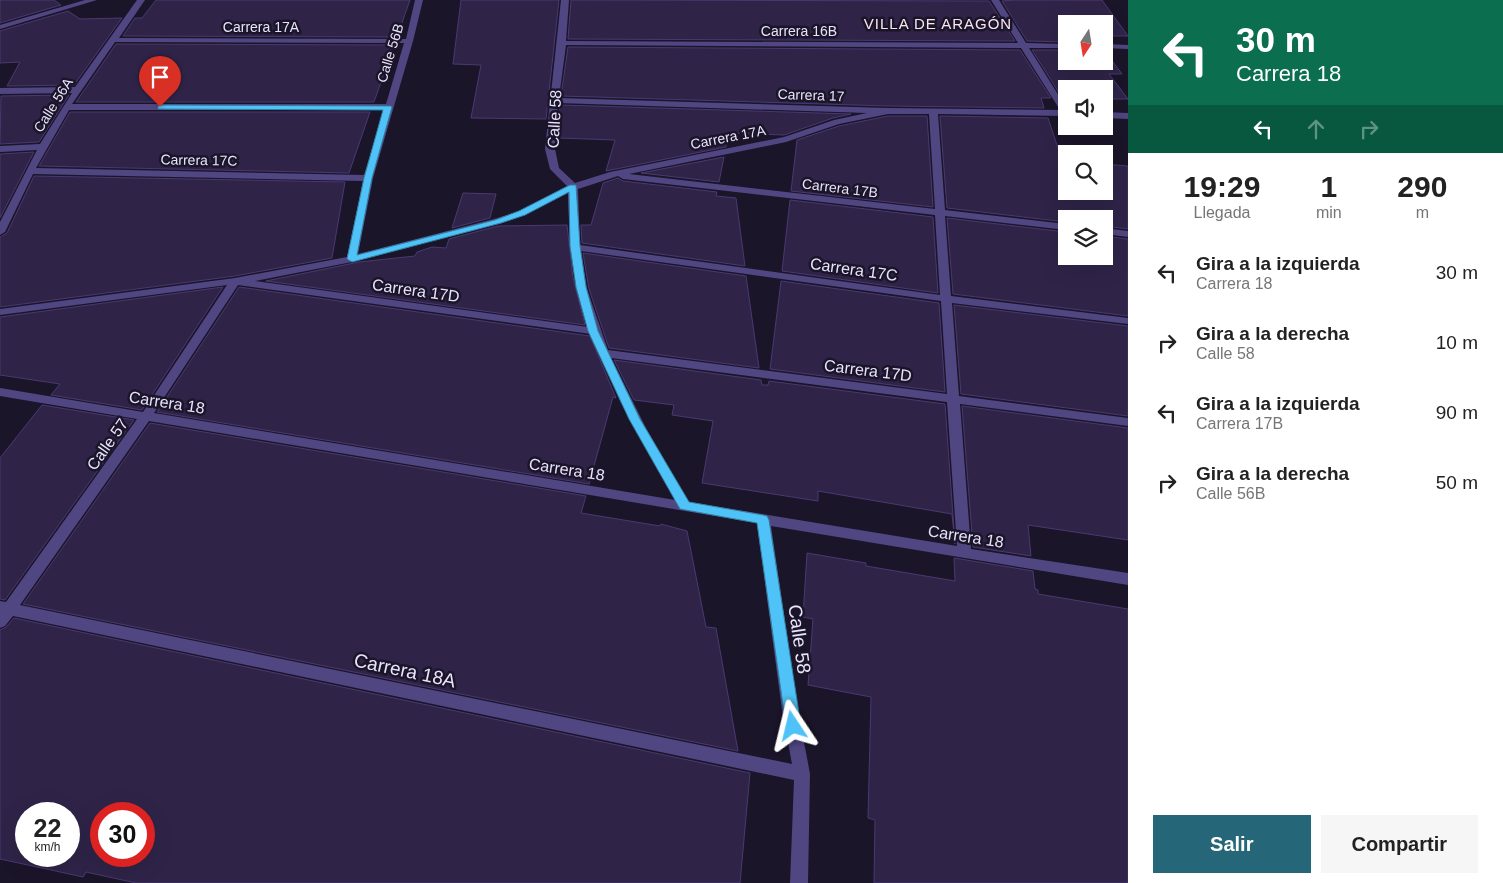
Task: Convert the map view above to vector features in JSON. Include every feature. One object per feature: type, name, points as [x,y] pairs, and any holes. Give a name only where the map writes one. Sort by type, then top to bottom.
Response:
[{"type":"street","points":[[0,27],[93,0]]},
{"type":"street","name":"Calle 56A","points":[[0,232],[3,221],[66,107],[141,0]]},
{"type":"street","name":"Calle 56B","points":[[352,259],[368,178],[409,42],[419,0]]},
{"type":"street","name":"Calle 58","points":[[565,0],[550,149],[555,168],[573,186]]},
{"type":"street","points":[[995,0],[1058,100]]},
{"type":"street","name":"Carrera 17A","points":[[112,40],[409,42]]},
{"type":"street","name":"Carrera 16B","points":[[562,43],[1058,46]]},
{"type":"street","points":[[1113,46],[1128,47]]},
{"type":"street","points":[[0,92],[77,90]]},
{"type":"street","name":"Carrera 17","points":[[555,100],[888,112],[1058,113]]},
{"type":"street","points":[[66,107],[388,107]]},
{"type":"street","name":"Carrera 17A","points":[[573,186],[610,174],[786,139],[837,122],[888,112]]},
{"type":"street","points":[[934,112],[964,553]]},
{"type":"street","points":[[1113,115],[1128,116]]},
{"type":"street","points":[[0,149],[43,148]]},
{"type":"street","name":"Carrera 17C","points":[[30,172],[368,178]]},
{"type":"street","name":"Carrera 17B","points":[[610,174],[1058,226]]},
{"type":"street","points":[[352,259],[498,222],[522,213],[573,186],[575,246],[581,287],[593,331],[634,419],[685,506]]},
{"type":"street","points":[[1113,232],[1128,234]]},
{"type":"street","name":"Carrera 17C","points":[[575,246],[947,299],[1128,321]]},
{"type":"street","name":"Carrera 17D","points":[[0,312],[234,281],[352,259]]},
{"type":"street","name":"Carrera 17D","points":[[234,281],[593,331]]},
{"type":"street","name":"Calle 57","points":[[0,622],[5,608],[146,416],[234,281]]},
{"type":"street","name":"Carrera 17D","points":[[604,353],[953,397],[1128,422]]},
{"type":"street","name":"Carrera 18","points":[[0,392],[1128,579]]},
{"type":"street","name":"Calle 58","points":[[763,520],[790,710],[802,774],[799,883]]},
{"type":"street","name":"Carrera 18A","points":[[5,608],[802,774]]},
{"type":"building","points":[[0,0],[54,0],[61,5],[0,23]]},
{"type":"building","points":[[156,0],[410,0],[397,37],[123,36],[135,18],[142,18]]},
{"type":"building","points":[[461,0],[559,0],[546,119],[471,118],[481,65],[453,64]]},
{"type":"building","points":[[571,0],[989,1],[1015,41],[568,39]]},
{"type":"building","points":[[1102,0],[1113,15],[1058,15],[1058,42],[1027,41],[1002,1]]},
{"type":"building","points":[[68,11],[80,19],[122,18],[74,85],[7,86],[20,62],[0,63],[0,31]]},
{"type":"building","points":[[1113,15],[1128,36],[1113,36]]},
{"type":"building","points":[[116,44],[394,45],[374,102],[76,102]]},
{"type":"building","points":[[568,47],[1020,50],[1051,98],[1041,98],[1044,108],[888,106],[561,96]]},
{"type":"building","points":[[1032,50],[1058,50],[1058,70],[1113,70],[1113,62],[1122,74],[1109,74],[1128,99],[1113,99],[1113,80],[1058,80],[1058,91]]},
{"type":"building","points":[[69,95],[39,142],[0,144],[1,96]]},
{"type":"building","points":[[560,105],[851,114],[833,118],[784,135],[727,133],[726,147],[606,171],[615,140],[558,138]]},
{"type":"building","points":[[70,112],[370,112],[349,173],[39,166]]},
{"type":"building","points":[[888,116],[927,116],[933,207],[791,191],[797,140],[839,126]]},
{"type":"building","points":[[940,116],[1048,118],[1058,148],[1058,200],[1113,200],[1113,165],[1128,166],[1128,229],[1113,227],[1113,210],[1058,210],[1058,221],[947,208]]},
{"type":"building","points":[[34,152],[0,218],[0,154]]},
{"type":"building","points":[[724,157],[719,182],[641,173]]},
{"type":"building","points":[[34,176],[345,182],[332,258],[235,276],[0,307],[0,237],[7,233]]},
{"type":"building","points":[[618,178],[623,181],[717,192],[716,196],[736,198],[745,266],[582,243],[581,225],[591,225],[603,183]]},
{"type":"building","points":[[463,193],[496,194],[490,218],[452,228]]},
{"type":"building","points":[[790,200],[933,217],[938,293],[782,271]]},
{"type":"building","points":[[947,218],[1058,231],[1058,265],[1113,265],[1113,237],[1128,239],[1128,316],[953,294]]},
{"type":"building","points":[[567,225],[573,278],[585,325],[266,281],[359,262],[415,256],[417,252],[432,247],[446,248],[449,239],[498,226]]},
{"type":"building","points":[[583,253],[746,276],[759,368],[609,348],[589,289]]},
{"type":"building","points":[[781,281],[939,303],[945,392],[770,369]]},
{"type":"building","points":[[223,287],[142,410],[51,395],[60,384],[0,375],[0,317]]},
{"type":"building","points":[[239,287],[590,336],[616,398],[613,397],[589,484],[157,412]]},
{"type":"building","points":[[954,305],[1128,326],[1128,416],[961,394]]},
{"type":"building","points":[[614,360],[761,380],[762,385],[768,385],[769,381],[945,404],[955,544],[952,514],[818,491],[818,501],[702,483],[713,421],[672,415],[674,405],[634,400]]},
{"type":"building","points":[[42,405],[134,420],[5,600],[0,599],[0,458]]},
{"type":"building","points":[[962,406],[1128,428],[1128,540],[1028,525],[1031,556],[973,547]]},
{"type":"building","points":[[150,423],[586,496],[581,513],[660,526],[661,524],[687,531],[706,627],[716,628],[738,751],[23,604]]},
{"type":"building","points":[[807,553],[866,563],[866,566],[955,581],[954,558],[1033,571],[1035,589],[1038,590],[1038,594],[1128,609],[1128,883],[874,883],[875,820],[868,818],[871,697],[808,685],[813,619],[803,617]]},
{"type":"building","points":[[14,618],[750,773],[740,883],[136,883],[86,872],[83,877],[37,867],[80,867],[80,802],[15,802],[15,862],[0,859],[0,630],[6,627]]},
{"type":"district","name":"VILLA DE ARAGÓN","points":[[938,24]]},
{"type":"route","points":[[160,107],[388,107],[368,178],[352,259],[498,222],[548,201],[573,186],[575,246],[581,287],[593,331],[634,419],[685,506],[763,520],[793,726]]}]
